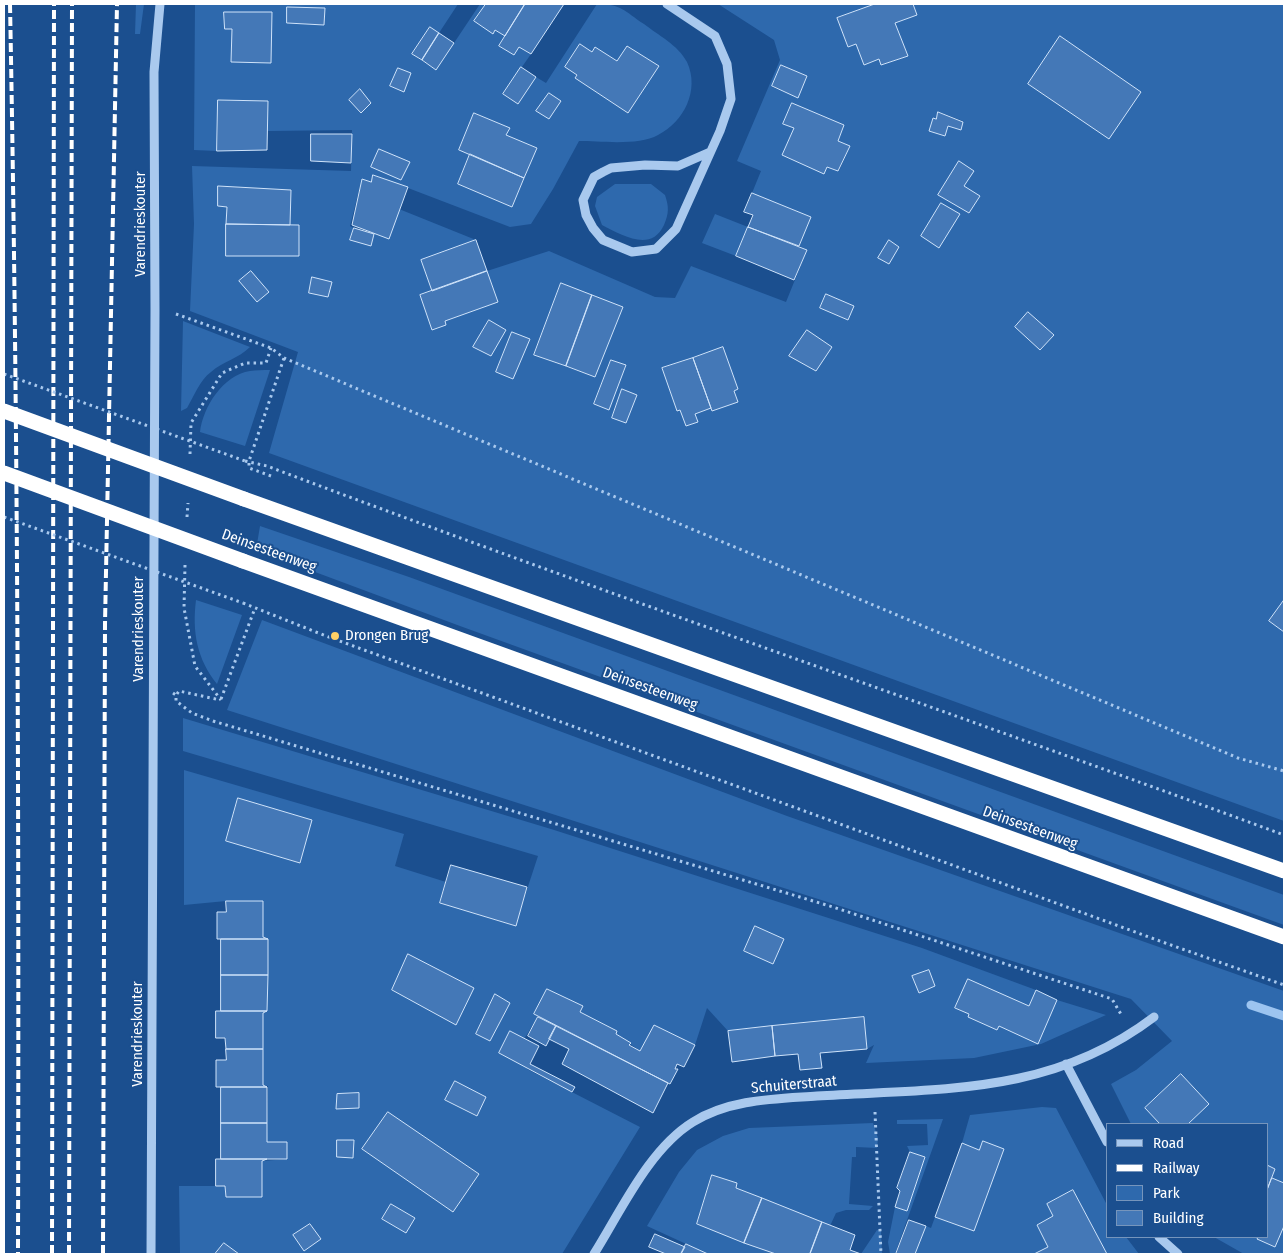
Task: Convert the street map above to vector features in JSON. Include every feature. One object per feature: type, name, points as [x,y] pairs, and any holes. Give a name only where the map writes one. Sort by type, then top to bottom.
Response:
[{"type":"highway","points":[[4,411],[244,499],[1284,871]]},
{"type":"highway","name":"Deinsesteenweg","points":[[4,473],[1284,937]]},
{"type":"street","name":"Varendrieskouter","points":[[151,1254],[155,310],[154,72],[160,4]]},
{"type":"street","points":[[667,4],[715,36],[727,64],[730,99],[710,152],[676,229],[656,249],[632,252],[603,240],[593,228],[586,215],[583,200],[594,178],[603,172],[611,168],[645,165],[678,166],[710,152]]},
{"type":"street","name":"Schuiterstraat","points":[[594,1254],[647,1167],[667,1142],[692,1122],[716,1110],[744,1103],[874,1092],[965,1088],[1004,1083],[1034,1076],[1091,1055],[1132,1033],[1154,1017]]},
{"type":"street","points":[[1066,1064],[1106,1140]]},
{"type":"street","points":[[1160,1238],[1178,1254]]},
{"type":"path","points":[[155,310],[178,314],[271,348],[284,358],[1238,758],[1284,771]]},
{"type":"path","points":[[271,476],[249,468],[247,461],[284,358]]},
{"type":"path","points":[[4,374],[1284,835]]},
{"type":"path","points":[[4,517],[243,603],[433,676],[1168,944],[1284,984]]},
{"type":"path","points":[[153,693],[176,694],[179,691],[221,700],[255,608]]},
{"type":"path","points":[[176,694],[176,701],[192,713],[213,721],[833,906],[1112,999],[1132,1033]]},
{"type":"path","points":[[874,1092],[880,1254]]},
{"type":"green space","points":[[136,4],[144,4],[140,34],[135,34]]},
{"type":"green space","points":[[195,4],[458,4],[439,33],[430,27],[412,54],[436,70],[480,4],[486,4],[475,21],[492,33],[495,30],[505,36],[499,46],[514,55],[519,47],[531,54],[503,94],[518,104],[536,77],[546,83],[597,4],[612,5],[627,12],[667,41],[678,50],[687,62],[692,83],[690,94],[682,114],[675,122],[658,135],[641,141],[579,141],[553,189],[531,224],[510,227],[374,175],[371,182],[362,179],[350,226],[354,228],[350,239],[371,245],[374,233],[399,209],[476,240],[421,260],[432,291],[420,295],[433,330],[446,325],[445,321],[498,302],[487,271],[549,251],[655,297],[675,298],[691,266],[786,302],[807,250],[799,246],[811,217],[752,193],[761,171],[737,161],[780,60],[774,40],[718,4],[875,4],[837,18],[848,47],[856,44],[864,65],[879,59],[882,65],[908,56],[895,23],[917,15],[913,4],[1284,4],[1284,821],[269,453],[298,352],[190,311],[194,224],[192,166],[351,171],[352,130],[268,131],[268,101],[218,100],[217,151],[194,150]],"holes":[[[287,7],[325,8],[324,25],[287,23]],[[225,12],[272,12],[271,63],[232,62],[232,29],[225,29]],[[580,44],[592,52],[595,47],[617,61],[627,46],[659,66],[628,113],[575,78],[577,75],[565,67]],[[781,65],[807,76],[798,97],[772,87]],[[398,68],[411,74],[404,92],[390,86]],[[792,103],[844,125],[838,141],[850,146],[839,171],[827,167],[824,173],[782,155],[794,128],[783,124]],[[939,112],[963,121],[960,130],[948,126],[945,136],[929,131],[933,118],[936,119]],[[475,113],[509,128],[506,135],[537,148],[512,207],[458,184],[470,154],[459,149]],[[218,186],[291,190],[290,225],[299,225],[299,256],[226,256],[227,207],[218,206]],[[251,272],[269,292],[257,302]],[[561,283],[623,307],[595,377],[534,355]],[[826,294],[854,306],[848,320],[820,308]],[[488,320],[506,330],[491,356],[474,347]],[[512,333],[529,340],[513,379],[496,372]],[[723,348],[738,389],[734,391],[738,402],[712,411],[711,408],[695,414],[697,422],[686,426],[680,410],[677,411],[662,368]],[[611,360],[626,366],[608,410],[594,403]],[[622,390],[637,395],[626,423],[612,417]]]},
{"type":"green space","points":[[615,184],[651,184],[665,195],[668,213],[664,225],[652,238],[644,240],[627,237],[602,225],[595,206],[597,197]]},
{"type":"green space","points":[[715,214],[748,227],[736,256],[702,243]]},
{"type":"green space","points":[[183,321],[250,347],[207,375],[187,408],[181,411]]},
{"type":"green space","points":[[270,370],[245,446],[200,432],[205,412],[223,385],[240,374]]},
{"type":"green space","points":[[260,526],[409,577],[1284,895],[1284,925],[256,550]]},
{"type":"green space","points":[[196,600],[242,615],[217,684],[210,675],[197,645],[195,623]]},
{"type":"green space","points":[[262,620],[787,816],[1284,991],[1284,1183],[1272,1178],[1275,1169],[1268,1166],[1268,1123],[1189,1123],[1209,1104],[1181,1074],[1145,1108],[1159,1123],[1130,1123],[1111,1084],[1136,1070],[1172,1041],[1131,999],[227,710]]},
{"type":"green space","points":[[183,718],[551,829],[922,948],[1036,990],[1029,1006],[969,1014],[968,1017],[997,1030],[999,1026],[1037,1043],[1057,1000],[1106,1015],[1041,1044],[974,1058],[866,1063],[874,1045],[867,1049],[864,1017],[728,1031],[707,1008],[695,1045],[654,1025],[640,1051],[616,1034],[617,1031],[580,1012],[582,1006],[547,989],[535,1014],[538,1017],[524,1039],[527,1069],[640,1127],[562,1254],[239,1254],[224,1243],[215,1254],[180,1254],[179,1186],[225,1186],[226,1197],[262,1197],[262,1161],[287,1159],[287,1142],[267,1142],[268,1086],[263,1085],[263,1013],[267,1012],[268,938],[263,937],[262,901],[226,901],[184,905],[184,770],[404,834],[395,866],[446,882],[440,903],[515,926],[538,856],[183,751]],"holes":[[[238,798],[312,820],[300,863],[226,841]],[[755,926],[784,939],[773,964],[744,951]],[[495,994],[510,1003],[490,1041],[476,1034]],[[455,1081],[486,1097],[476,1116],[445,1100]],[[359,1093],[337,1109],[337,1094]],[[388,1112],[479,1174],[454,1211],[362,1149]],[[337,1140],[354,1140],[353,1158],[337,1157]],[[391,1204],[415,1218],[406,1233],[382,1219]],[[310,1224],[320,1239],[304,1251],[293,1235]]]},
{"type":"green space","points":[[1042,1107],[1056,1108],[1106,1203],[1106,1238],[1127,1238],[1139,1254],[1107,1254],[1073,1190],[1047,1204],[1053,1216],[1037,1225],[1048,1247],[1034,1254],[915,1254],[926,1226],[931,1228],[935,1217],[974,1231],[983,1141],[979,1150],[962,1143],[970,1115]]},
{"type":"green space","points":[[943,1119],[895,1254],[890,1254],[888,1242],[895,1207],[907,1211],[925,1158],[910,1152],[907,1146],[928,1145],[927,1124],[897,1124],[897,1120]]},
{"type":"green space","points":[[873,1123],[878,1138],[877,1148],[856,1147],[856,1157],[852,1157],[849,1204],[873,1206],[869,1210],[846,1210],[836,1213],[830,1226],[736,1188],[737,1183],[712,1175],[697,1224],[776,1254],[708,1254],[647,1226],[679,1172],[697,1150],[723,1136],[749,1128]]},
{"type":"green space","points":[[1284,1226],[1284,1254],[1244,1254],[1216,1238],[1258,1238],[1275,1247]]},
{"type":"green space","points":[[877,1230],[881,1231],[882,1254],[861,1254]]},
{"type":"building","points":[[486,4],[525,4],[505,36],[495,30],[493,34],[474,21]]},
{"type":"building","points":[[525,4],[564,4],[531,54],[519,47],[514,55],[499,46]]},
{"type":"building","points":[[875,4],[913,4],[917,15],[895,23],[908,56],[881,65],[879,59],[864,65],[856,44],[848,47],[837,18]]},
{"type":"building","points":[[287,7],[325,8],[324,25],[287,23]]},
{"type":"building","points":[[224,12],[272,12],[271,63],[231,62],[232,29],[225,29]]},
{"type":"building","points":[[430,27],[439,33],[422,60],[412,54]]},
{"type":"building","points":[[439,33],[454,43],[436,70],[422,60]]},
{"type":"building","points":[[1060,36],[1141,92],[1109,139],[1028,84]]},
{"type":"building","points":[[580,44],[592,52],[595,47],[617,61],[627,46],[659,66],[628,113],[575,78],[577,75],[565,67]]},
{"type":"building","points":[[781,65],[807,76],[798,98],[772,86]]},
{"type":"building","points":[[521,67],[536,77],[518,104],[503,94]]},
{"type":"building","points":[[398,68],[411,73],[404,92],[390,86]]},
{"type":"building","points":[[360,89],[371,103],[361,113],[349,100]]},
{"type":"building","points":[[549,93],[561,101],[549,119],[536,111]]},
{"type":"building","points":[[218,100],[268,101],[267,150],[217,151]]},
{"type":"building","points":[[792,103],[844,125],[838,141],[850,146],[838,171],[827,167],[824,174],[782,155],[794,128],[783,124]]},
{"type":"building","points":[[938,112],[963,122],[961,130],[948,126],[945,136],[929,131],[933,118],[936,119]]},
{"type":"building","points":[[474,113],[510,128],[506,135],[537,148],[524,178],[459,150]]},
{"type":"building","points":[[311,134],[352,134],[351,163],[311,161]]},
{"type":"building","points":[[379,149],[410,162],[401,180],[371,167]]},
{"type":"building","points":[[470,154],[524,178],[512,207],[458,184]]},
{"type":"building","points":[[959,161],[974,171],[964,186],[980,196],[969,213],[938,195]]},
{"type":"building","points":[[373,175],[408,187],[389,239],[352,225],[362,179],[371,182]]},
{"type":"building","points":[[218,186],[291,190],[290,225],[226,224],[227,207],[218,206]]},
{"type":"building","points":[[752,193],[811,217],[799,246],[748,227],[753,215],[744,212]]},
{"type":"building","points":[[941,203],[960,214],[939,248],[921,236]]},
{"type":"building","points":[[226,224],[299,225],[299,256],[226,256]]},
{"type":"building","points":[[748,227],[807,250],[794,280],[736,256]]},
{"type":"building","points":[[354,228],[374,234],[371,246],[350,240]]},
{"type":"building","points":[[476,240],[487,271],[432,291],[421,260]]},
{"type":"building","points":[[889,240],[899,247],[889,264],[878,258]]},
{"type":"building","points":[[251,271],[269,292],[257,302],[239,281]]},
{"type":"building","points":[[487,271],[498,302],[445,321],[446,325],[432,330],[420,295]]},
{"type":"building","points":[[312,277],[332,282],[328,297],[309,293]]},
{"type":"building","points":[[561,283],[592,295],[566,366],[534,355]]},
{"type":"building","points":[[826,294],[854,306],[848,320],[820,308]]},
{"type":"building","points":[[592,295],[623,307],[595,377],[566,366]]},
{"type":"building","points":[[1028,312],[1054,335],[1040,350],[1015,327]]},
{"type":"building","points":[[489,320],[506,330],[491,356],[473,347]]},
{"type":"building","points":[[807,330],[832,347],[816,371],[789,356]]},
{"type":"building","points":[[512,332],[530,339],[513,379],[496,372]]},
{"type":"building","points":[[723,347],[738,389],[734,391],[738,402],[712,411],[693,358]]},
{"type":"building","points":[[693,358],[711,408],[695,414],[698,422],[686,426],[680,410],[677,411],[662,368]]},
{"type":"building","points":[[611,360],[626,365],[609,410],[594,404]]},
{"type":"building","points":[[622,389],[637,395],[626,423],[612,418]]},
{"type":"building","points":[[1284,600],[1284,632],[1269,621]]},
{"type":"building","points":[[238,798],[312,820],[300,863],[226,841]]},
{"type":"building","points":[[451,865],[527,887],[516,926],[440,903]]},
{"type":"building","points":[[226,901],[263,901],[263,937],[268,939],[217,939],[217,912],[226,912]]},
{"type":"building","points":[[755,926],[784,939],[773,964],[744,951]]},
{"type":"building","points":[[221,939],[268,939],[268,975],[221,975]]},
{"type":"building","points":[[408,954],[474,988],[456,1025],[392,990]]},
{"type":"building","points":[[929,970],[935,986],[919,993],[912,976]]},
{"type":"building","points":[[221,975],[268,975],[267,1011],[221,1011]]},
{"type":"building","points":[[968,979],[1029,1006],[1036,990],[1057,1000],[1038,1044],[999,1026],[997,1030],[968,1017],[969,1014],[955,1008]]},
{"type":"building","points":[[547,989],[583,1006],[580,1012],[617,1031],[616,1034],[640,1051],[654,1025],[695,1045],[684,1067],[677,1064],[675,1069],[678,1069],[670,1084],[534,1014]]},
{"type":"building","points":[[495,994],[510,1003],[490,1041],[476,1034]]},
{"type":"building","points":[[216,1011],[267,1011],[263,1013],[263,1049],[226,1049],[225,1038],[216,1038]]},
{"type":"building","points":[[538,1017],[556,1026],[546,1046],[528,1036]]},
{"type":"building","points":[[864,1017],[867,1049],[820,1053],[822,1068],[800,1070],[798,1054],[775,1056],[772,1026]]},
{"type":"building","points":[[556,1026],[668,1083],[653,1113],[562,1064],[569,1049],[549,1039]]},
{"type":"building","points":[[772,1026],[775,1056],[732,1062],[728,1031]]},
{"type":"building","points":[[510,1031],[539,1046],[530,1064],[575,1087],[572,1092],[499,1053]]},
{"type":"building","points":[[226,1049],[263,1049],[263,1085],[267,1087],[216,1087],[216,1060],[226,1060]]},
{"type":"building","points":[[1181,1074],[1209,1104],[1189,1123],[1159,1123],[1145,1108]]},
{"type":"building","points":[[455,1081],[486,1097],[477,1116],[445,1100]]},
{"type":"building","points":[[221,1087],[267,1087],[267,1123],[221,1123]]},
{"type":"building","points":[[359,1093],[359,1108],[336,1109],[337,1094]]},
{"type":"building","points":[[388,1112],[479,1174],[453,1212],[362,1149]]},
{"type":"building","points":[[221,1123],[267,1123],[267,1142],[287,1142],[287,1159],[221,1159]]},
{"type":"building","points":[[337,1140],[354,1140],[353,1158],[337,1157]]},
{"type":"building","points":[[983,1141],[1004,1149],[974,1231],[935,1217],[962,1143],[979,1150]]},
{"type":"building","points":[[910,1152],[925,1157],[907,1211],[895,1207],[900,1191],[897,1188]]},
{"type":"building","points":[[216,1159],[267,1159],[262,1161],[262,1197],[226,1197],[225,1186],[216,1186]]},
{"type":"building","points":[[1268,1166],[1275,1169],[1268,1187]]},
{"type":"building","points":[[712,1175],[737,1183],[736,1188],[762,1198],[744,1243],[697,1224]]},
{"type":"building","points":[[1272,1178],[1284,1183],[1284,1226],[1275,1247],[1257,1239],[1268,1238],[1268,1188]]},
{"type":"building","points":[[1073,1190],[1107,1254],[1034,1254],[1048,1247],[1037,1225],[1053,1216],[1047,1204]]},
{"type":"building","points":[[762,1198],[822,1222],[810,1254],[776,1254],[744,1243]]},
{"type":"building","points":[[391,1204],[415,1218],[406,1233],[382,1219]]},
{"type":"building","points":[[909,1220],[926,1226],[915,1254],[896,1254]]},
{"type":"building","points":[[822,1222],[855,1235],[850,1250],[861,1254],[810,1254]]},
{"type":"building","points":[[310,1224],[321,1239],[304,1251],[293,1235]]},
{"type":"building","points":[[655,1234],[685,1247],[681,1254],[666,1254],[649,1247]]},
{"type":"building","points":[[224,1243],[239,1254],[215,1254]]},
{"type":"building","points":[[686,1244],[708,1254],[681,1254]]},
{"type":"waterway","points":[[1251,1005],[1284,1016]]},
{"type":"railway","points":[[10,4],[17,629],[18,1254]]},
{"type":"railway","points":[[52,1254],[54,4]]},
{"type":"railway","points":[[69,1254],[72,4]]},
{"type":"railway","points":[[103,1254],[105,624],[117,4]]},
{"type":"place","name":"Drongen Brug","points":[[335,636]]}]
